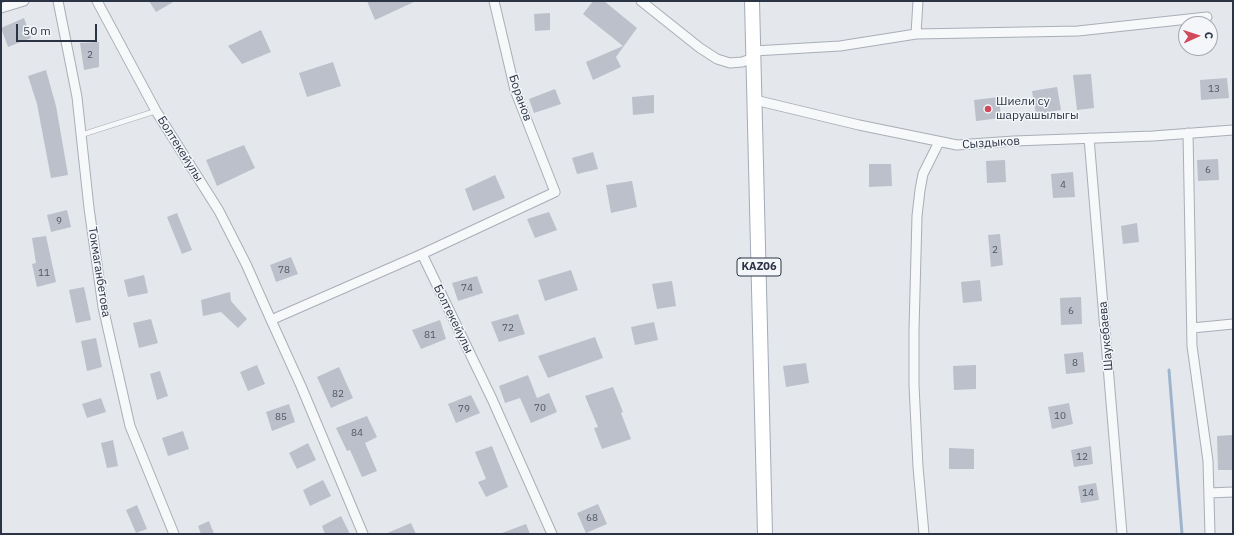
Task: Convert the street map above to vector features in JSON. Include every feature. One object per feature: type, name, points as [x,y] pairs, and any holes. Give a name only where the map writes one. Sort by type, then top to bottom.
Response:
[{"type":"main road","name":"KАZ06","points":[[752,1],[765,534]]},
{"type":"street","points":[[1,8],[24,1]]},
{"type":"street","name":"Токмаганбетова","points":[[58,1],[77,97],[89,208],[103,307],[130,426],[174,534]]},
{"type":"street","name":"Болтекейулы","points":[[97,1],[156,111],[219,211],[246,264],[363,534]]},
{"type":"street","name":"Боранов","points":[[422,254],[555,192],[515,90],[494,1]]},
{"type":"street","points":[[641,1],[700,48],[717,59],[730,63],[742,62],[754,55],[840,46],[916,34],[1078,31],[1178,20]]},
{"type":"street","points":[[916,34],[918,1]]},
{"type":"street","name":"Сыздыков","points":[[755,100],[859,125],[957,145],[1014,141],[1153,136],[1233,130]]},
{"type":"street","points":[[1188,133],[1192,346],[1208,461],[1210,534]]},
{"type":"street","name":"Шаукебаева","points":[[1089,138],[1122,534]]},
{"type":"street","points":[[924,534],[918,467],[914,385],[917,216],[920,190],[924,174],[940,142]]},
{"type":"street","points":[[271,320],[422,254]]},
{"type":"street","name":"Болтекейулы","points":[[422,254],[492,399],[552,534]]},
{"type":"street","points":[[1192,328],[1233,324]]},
{"type":"street","points":[[1209,494],[1233,492]]},
{"type":"lane","points":[[81,134],[156,111]]},
{"type":"building","points":[[149,1],[175,1],[156,12]]},
{"type":"building","points":[[367,1],[416,1],[375,20]]},
{"type":"building","points":[[593,1],[604,1],[637,28],[616,57],[621,67],[593,80],[586,62],[623,46],[583,14]]},
{"type":"building","points":[[550,13],[550,30],[535,31],[534,14]]},
{"type":"building","points":[[24,18],[31,38],[8,47],[1,28]]},
{"type":"building","points":[[261,30],[271,52],[242,64],[228,46]]},
{"type":"building","points":[[99,42],[99,67],[84,70],[80,43]]},
{"type":"building","points":[[333,62],[341,86],[307,97],[299,73]]},
{"type":"building","points":[[46,70],[56,106],[68,175],[51,178],[37,104],[28,76]]},
{"type":"building","points":[[1091,74],[1094,108],[1077,110],[1073,75]]},
{"type":"building","points":[[1227,78],[1229,98],[1201,100],[1200,80]]},
{"type":"building","points":[[1057,87],[1061,110],[1036,114],[1032,91]]},
{"type":"building","points":[[555,89],[561,104],[534,113],[529,99]]},
{"type":"building","points":[[654,95],[654,113],[633,115],[632,97]]},
{"type":"building","name":"Шиели су шаруашылыгы","points":[[999,97],[1001,118],[976,121],[974,100]]},
{"type":"building","points":[[244,145],[255,168],[217,186],[206,160]]},
{"type":"building","points":[[593,152],[598,169],[577,174],[572,158]]},
{"type":"building","points":[[1218,159],[1219,180],[1198,181],[1197,160]]},
{"type":"building","points":[[1005,160],[1006,182],[987,183],[986,161]]},
{"type":"building","points":[[869,164],[891,164],[892,186],[869,187]]},
{"type":"building","points":[[1073,172],[1075,197],[1053,198],[1051,174]]},
{"type":"building","points":[[495,175],[505,198],[473,211],[465,189]]},
{"type":"building","points":[[632,181],[637,207],[611,213],[606,185]]},
{"type":"building","points":[[67,210],[71,227],[51,232],[47,215]]},
{"type":"building","points":[[549,212],[557,230],[535,238],[527,219]]},
{"type":"building","points":[[177,213],[192,250],[182,254],[167,217]]},
{"type":"building","points":[[1137,223],[1139,242],[1123,244],[1121,226]]},
{"type":"building","points":[[1000,234],[1003,265],[991,267],[988,235]]},
{"type":"building","points":[[46,236],[56,282],[37,287],[32,264],[36,263],[32,238]]},
{"type":"building","points":[[291,257],[298,274],[276,282],[270,265]]},
{"type":"building","points":[[571,270],[578,290],[545,301],[538,280]]},
{"type":"building","points":[[144,275],[148,293],[128,297],[124,280]]},
{"type":"building","points":[[477,276],[483,293],[458,301],[452,283]]},
{"type":"building","points":[[980,280],[982,301],[963,303],[961,282]]},
{"type":"building","points":[[672,281],[676,306],[657,309],[652,284]]},
{"type":"building","points":[[84,287],[91,320],[76,323],[69,290]]},
{"type":"building","points":[[230,292],[231,301],[247,319],[238,328],[221,312],[203,316],[201,300]]},
{"type":"building","points":[[1081,297],[1082,324],[1061,325],[1060,298]]},
{"type":"building","points":[[518,314],[525,334],[499,342],[491,322]]},
{"type":"building","points":[[151,319],[158,343],[139,348],[133,323]]},
{"type":"building","points":[[440,320],[446,339],[421,349],[412,330]]},
{"type":"building","points":[[654,322],[658,340],[635,345],[631,327]]},
{"type":"building","points":[[595,337],[603,358],[548,378],[538,356]]},
{"type":"building","points":[[96,338],[102,367],[87,371],[81,341]]},
{"type":"building","points":[[1083,352],[1085,372],[1066,374],[1064,354]]},
{"type":"building","points":[[806,363],[809,383],[786,387],[783,366]]},
{"type":"building","points":[[257,365],[265,384],[248,391],[240,372]]},
{"type":"building","points":[[976,365],[976,389],[954,390],[953,366]]},
{"type":"building","points":[[339,367],[353,398],[331,408],[317,377]]},
{"type":"building","points":[[160,371],[168,396],[157,400],[150,374]]},
{"type":"building","points":[[528,375],[537,398],[549,393],[557,412],[531,423],[520,398],[505,403],[499,386]]},
{"type":"building","points":[[613,387],[623,412],[621,413],[631,439],[602,449],[594,428],[598,427],[585,396]]},
{"type":"building","points":[[471,395],[480,413],[456,423],[448,404]]},
{"type":"building","points":[[101,398],[106,412],[87,418],[82,404]]},
{"type":"building","points":[[1069,403],[1073,424],[1052,429],[1048,407]]},
{"type":"building","points":[[289,404],[295,422],[272,431],[266,412]]},
{"type":"building","points":[[367,416],[377,437],[365,443],[377,471],[362,477],[350,450],[347,451],[336,428]]},
{"type":"building","points":[[183,431],[189,449],[168,456],[162,438]]},
{"type":"building","points":[[1232,435],[1233,470],[1218,470],[1217,436]]},
{"type":"building","points":[[113,440],[118,466],[107,468],[101,443]]},
{"type":"building","points":[[308,443],[316,460],[297,469],[289,453]]},
{"type":"building","points":[[492,446],[508,487],[486,497],[478,482],[486,479],[475,452]]},
{"type":"building","points":[[1091,446],[1093,464],[1074,467],[1071,450]]},
{"type":"building","points":[[949,448],[974,449],[974,469],[949,469]]},
{"type":"building","points":[[323,480],[331,496],[310,506],[303,490]]},
{"type":"building","points":[[1096,483],[1099,500],[1081,503],[1078,486]]},
{"type":"building","points":[[598,504],[607,524],[586,533],[577,513]]},
{"type":"building","points":[[137,505],[147,529],[136,533],[126,510]]},
{"type":"building","points":[[341,516],[350,534],[325,534],[322,526]]},
{"type":"building","points":[[209,521],[214,534],[201,534],[198,526]]},
{"type":"building","points":[[411,523],[416,534],[385,534]]},
{"type":"building","points":[[526,524],[530,534],[502,534],[502,533]]},
{"type":"waterway","points":[[1169,370],[1182,534]]},
{"type":"place","name":"Шиели су шаруашылыгы","points":[[988,109]]}]
